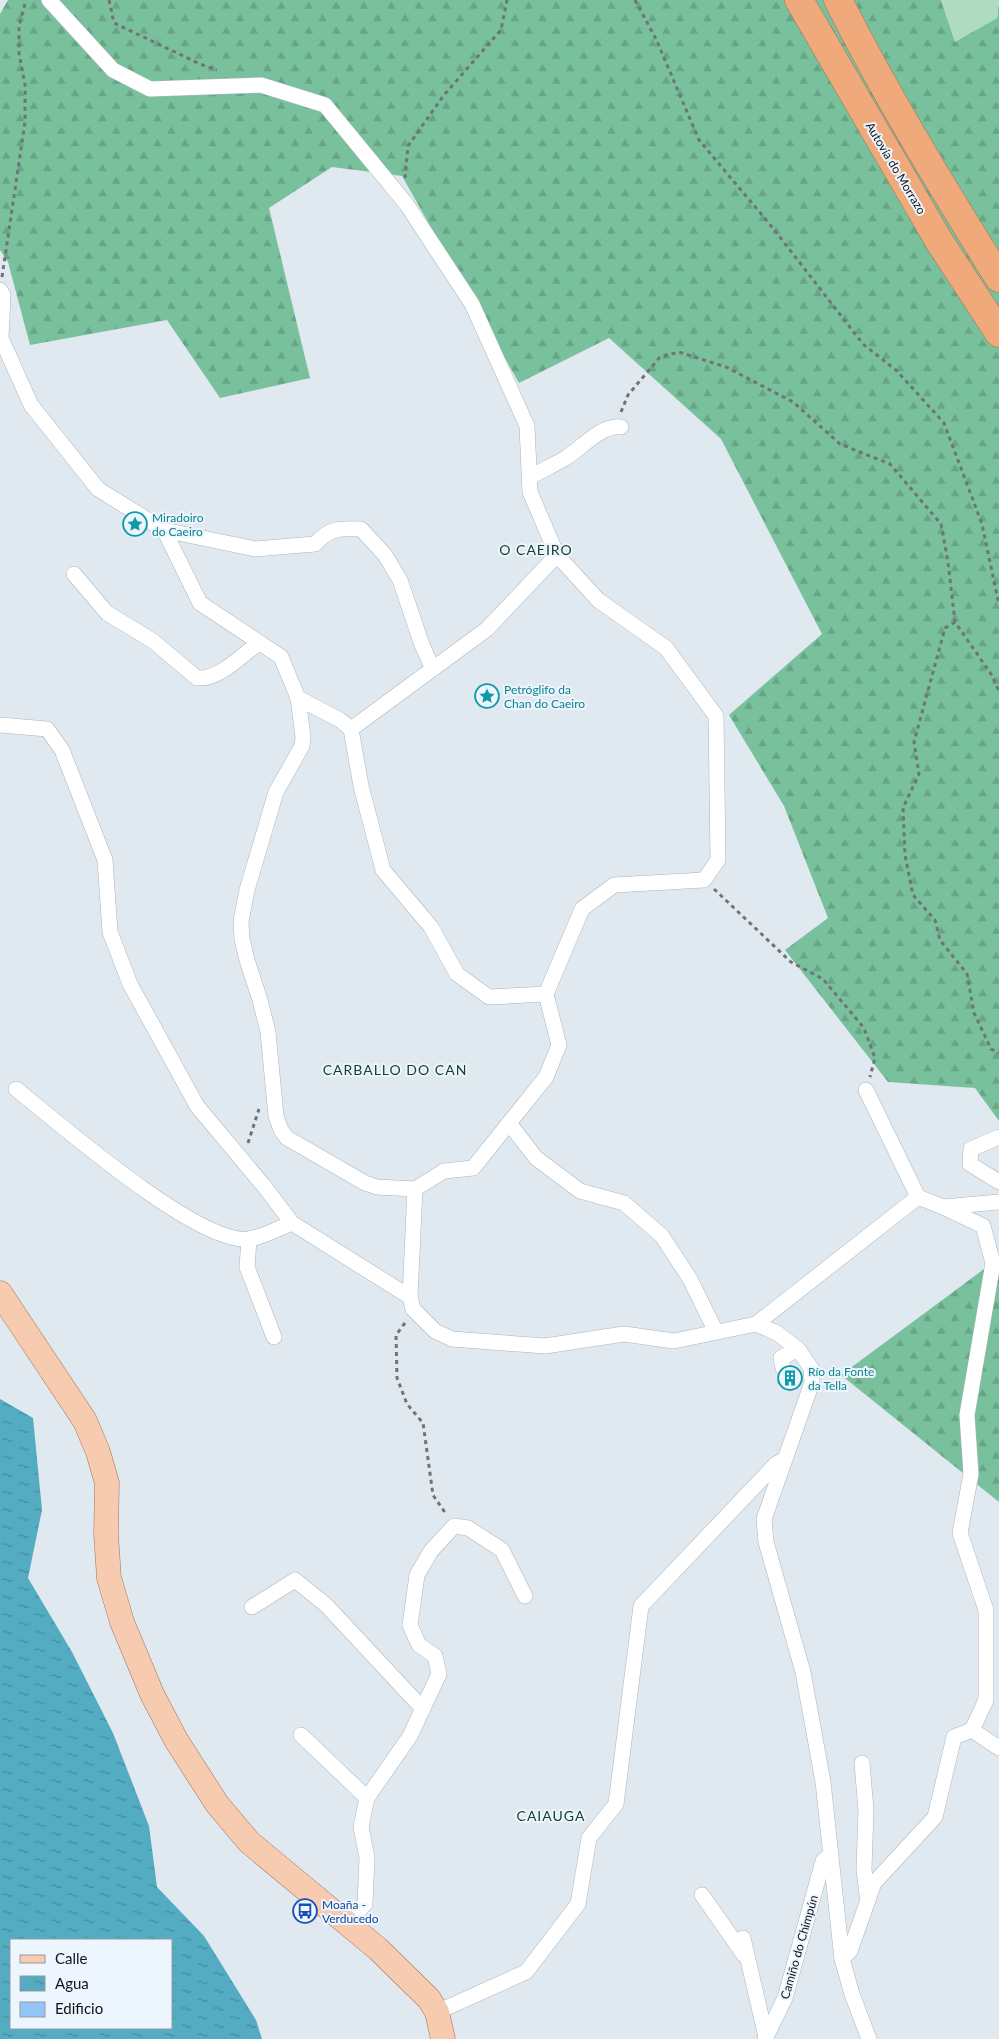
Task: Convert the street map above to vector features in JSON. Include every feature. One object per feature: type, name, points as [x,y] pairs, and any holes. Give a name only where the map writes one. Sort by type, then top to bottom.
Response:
[{"type":"highway","name":"Autovía do Morrazo","points":[[799,0],[934,232],[999,333]]},
{"type":"highway","points":[[838,0],[904,120],[999,278]]},
{"type":"main road","points":[[0,1293],[86,1421],[107,1483],[106,1534],[109,1578],[122,1622],[152,1694],[176,1740],[217,1804],[249,1842],[397,1966],[428,1999],[437,2012],[443,2039]]},
{"type":"street","points":[[49,0],[113,70],[150,89],[261,84],[324,105],[406,205],[472,304],[528,426],[530,492],[557,555],[598,600],[666,648],[716,716],[718,860],[704,880],[614,885],[582,909],[546,994],[559,1045],[546,1077],[473,1168],[444,1171],[415,1189],[377,1187],[365,1184],[287,1138],[281,1130],[276,1116],[268,1032],[247,960],[242,939],[241,921],[245,897],[276,792],[302,746],[303,737],[298,698],[281,657],[200,603],[164,530]]},
{"type":"street","points":[[0,290],[3,295],[1,338],[31,405],[98,489],[164,530],[255,549],[316,544],[325,532],[345,528],[360,530],[384,555],[400,580],[422,645],[433,669]]},
{"type":"street","points":[[530,477],[566,458],[592,437],[618,427]]},
{"type":"street","points":[[351,729],[487,629],[557,555]]},
{"type":"street","points":[[74,574],[108,613],[154,640],[197,678],[206,679],[220,672],[259,643]]},
{"type":"street","points":[[298,698],[340,720],[351,729],[360,786],[382,870],[431,927],[457,974],[489,997],[546,994]]},
{"type":"street","points":[[0,726],[47,729],[62,750],[105,860],[110,932],[130,984],[198,1106],[292,1223],[412,1303],[434,1331],[452,1339],[545,1346],[606,1335],[624,1334],[674,1341],[756,1324],[918,1197]]},
{"type":"street","points":[[16,1089],[170,1209],[209,1230],[235,1238],[250,1239],[292,1223]]},
{"type":"street","points":[[842,1959],[850,1951],[874,1882],[935,1817],[954,1737],[972,1730],[986,1700],[986,1610],[960,1533],[971,1474],[966,1415],[993,1263],[983,1226],[918,1197],[866,1090]]},
{"type":"street","points":[[509,1123],[536,1158],[580,1192],[624,1203],[662,1236],[690,1279],[716,1332]]},
{"type":"street","points":[[999,1137],[971,1149],[970,1164],[999,1182]]},
{"type":"street","points":[[412,1303],[415,1189]]},
{"type":"street","points":[[943,1207],[999,1202]]},
{"type":"street","points":[[250,1239],[247,1267],[274,1337]]},
{"type":"street","points":[[756,1324],[777,1333],[798,1349],[811,1368],[812,1382],[764,1519],[766,1542],[803,1672],[823,1782],[842,1959],[852,1994],[869,2039]]},
{"type":"street","points":[[783,1368],[781,1358],[798,1349]]},
{"type":"street","points":[[437,2012],[526,1972],[578,1904],[589,1838],[616,1804],[641,1606],[776,1464],[785,1459]]},
{"type":"street","points":[[346,1924],[365,1904],[367,1858],[361,1828],[368,1798],[410,1736],[439,1674],[435,1656],[419,1645],[410,1624],[418,1575],[431,1551],[454,1526],[468,1528],[502,1550],[525,1596]]},
{"type":"street","points":[[252,1606],[295,1580],[326,1605],[423,1709]]},
{"type":"street","points":[[972,1730],[999,1748]]},
{"type":"street","points":[[301,1735],[368,1798]]},
{"type":"street","points":[[862,1763],[866,1810],[864,1869],[868,1900]]},
{"type":"street","name":"Camiño do Chimpún","points":[[765,2038],[785,1998],[823,1861],[830,1855]]},
{"type":"street","points":[[702,1895],[748,1960]]},
{"type":"street","points":[[743,1938],[765,2038]]},
{"type":"path","points":[[0,290],[25,122],[25,85],[19,53],[19,26],[26,0]]},
{"type":"path","points":[[108,0],[114,22],[200,64],[226,73]]},
{"type":"path","points":[[406,205],[404,172],[408,146],[444,95],[501,30],[507,0]]},
{"type":"path","points":[[635,0],[656,39],[699,140],[772,227],[863,344],[898,371],[944,423],[982,524],[999,605]]},
{"type":"path","points":[[0,238],[6,240]]},
{"type":"path","points":[[618,427],[628,395],[660,357],[679,352],[726,367],[793,402],[840,444],[890,464],[941,524],[948,562],[955,622],[991,674],[999,691]]},
{"type":"path","points":[[955,622],[945,628],[914,742],[919,774],[903,808],[905,855],[913,895],[935,920],[940,940],[967,974],[974,1013],[991,1049],[999,1053]]},
{"type":"path","points":[[704,880],[791,962],[823,979],[864,1028],[876,1058],[866,1090]]},
{"type":"path","points":[[242,1159],[261,1103]]},
{"type":"path","points":[[412,1303],[396,1336],[397,1378],[407,1404],[423,1423],[433,1496],[454,1526]]},
{"type":"green space","points":[[8,0],[941,0],[955,41],[997,18],[999,2],[999,1121],[975,1088],[888,1082],[785,950],[828,918],[784,806],[729,715],[822,634],[721,439],[609,338],[519,383],[402,176],[332,167],[269,208],[310,378],[220,398],[167,320],[30,345],[8,262],[0,250],[0,14]]},
{"type":"green space","points":[[941,0],[999,0],[997,18],[955,42]]},
{"type":"green space","points":[[999,1258],[999,1502],[841,1375]]},
{"type":"water","points":[[0,1399],[33,1418],[42,1510],[28,1578],[72,1652],[113,1733],[149,1826],[157,1887],[204,1936],[256,2020],[262,2039],[0,2039]]},
{"type":"building","name":"Río da Fonte da Tella","points":[[792,1367],[802,1373],[791,1391],[777,1383],[781,1377],[790,1375]]},
{"type":"place","name":"Miradoiro do Caeiro","points":[[135,524]]},
{"type":"place","name":"Petróglifo da Chan do Caeiro","points":[[487,696]]},
{"type":"place","name":"Río da Fonte da Tella","points":[[790,1378]]},
{"type":"place","name":"Moaña - Verducedo","points":[[305,1911]]},
{"type":"district","name":"O CAEIRO","points":[[536,549]]},
{"type":"district","name":"CARBALLO DO CAN","points":[[395,1069]]},
{"type":"district","name":"CAIAUGA","points":[[551,1815]]}]
